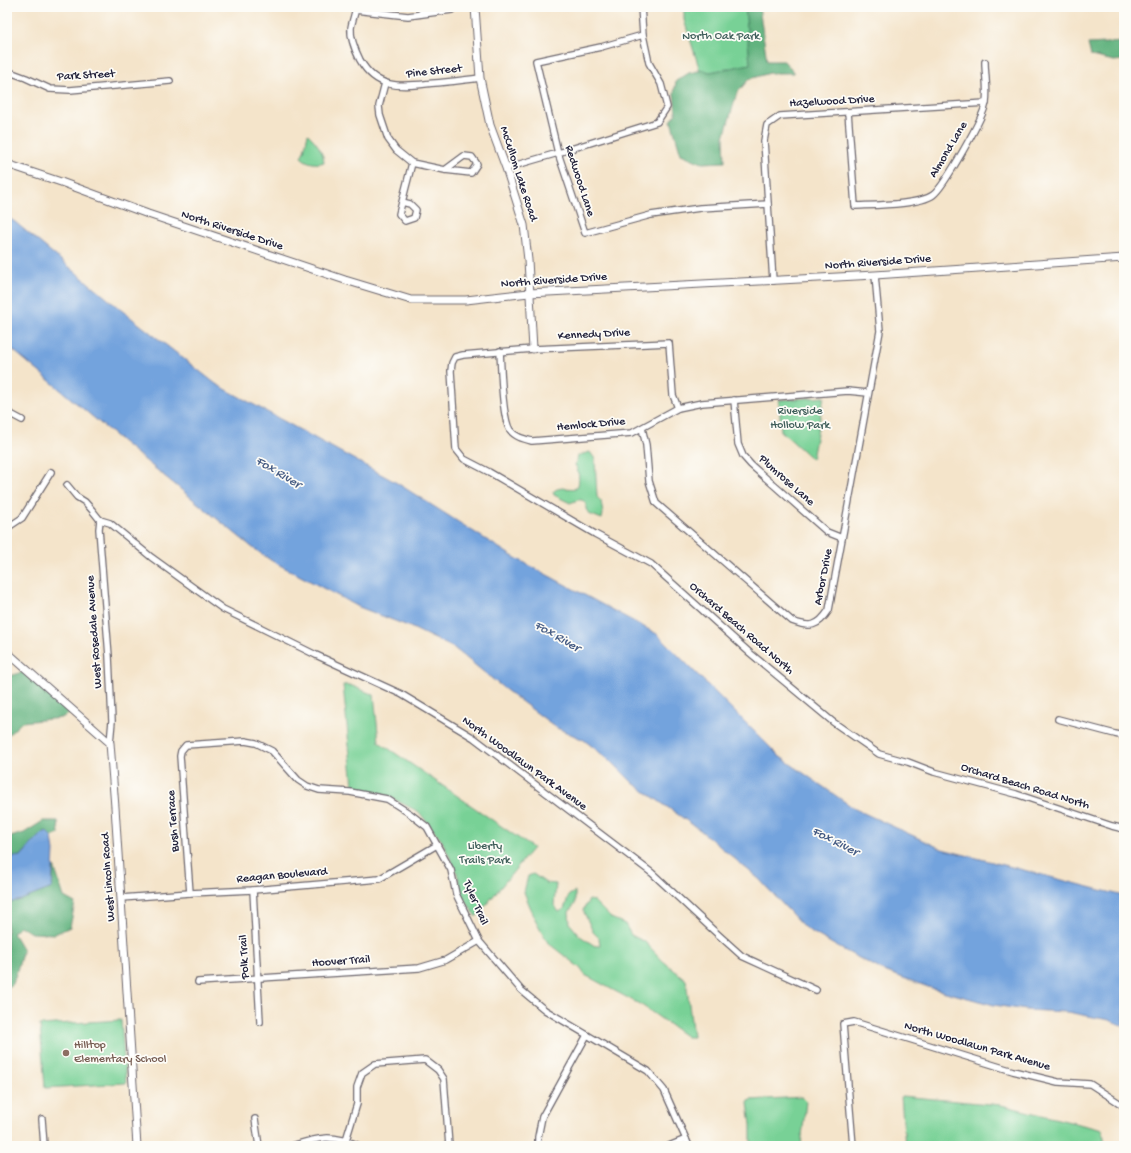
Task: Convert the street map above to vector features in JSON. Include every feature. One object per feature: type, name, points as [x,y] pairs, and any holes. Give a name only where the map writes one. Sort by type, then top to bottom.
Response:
[{"type":"street","points":[[420,14],[427,7]]},
{"type":"street","points":[[356,9],[408,16],[452,10],[453,7]]},
{"type":"street","name":"McCullom Lake Road","points":[[475,7],[480,78],[490,125],[506,168],[524,225],[528,260],[533,349]]},
{"type":"street","points":[[506,168],[657,122],[667,107],[661,84],[649,63],[643,35],[641,7]]},
{"type":"street","name":"Pine Street","points":[[356,9],[351,28],[352,42],[356,54],[364,68],[375,78],[385,83],[403,87],[480,78]]},
{"type":"street","name":"Redwood Lane","points":[[643,35],[601,47],[536,61],[558,153],[585,233],[651,215],[700,208],[768,204]]},
{"type":"street","name":"Almond Lane","points":[[848,112],[855,206],[916,202],[933,195],[946,180],[980,119],[986,103],[984,62]]},
{"type":"street","name":"Park Street","points":[[7,71],[50,89],[70,90],[170,81]]},
{"type":"street","points":[[385,83],[379,106],[380,115],[388,139],[396,150],[412,163],[445,170],[471,173],[476,164],[472,157],[464,156],[445,170]]},
{"type":"street","name":"Hazelwood Drive","points":[[773,281],[764,141],[767,125],[780,116],[986,103]]},
{"type":"street","points":[[402,202],[412,163]]},
{"type":"street","name":"North Riverside Drive","points":[[7,164],[148,214],[345,280],[411,300],[466,300],[529,293],[773,281],[1124,258]]},
{"type":"street","name":"Arbor Drive","points":[[642,428],[646,445],[649,481],[656,502],[792,621],[803,625],[814,625],[823,619],[830,610],[880,331],[875,275]]},
{"type":"street","name":"Kennedy Drive","points":[[455,357],[462,355],[533,349],[668,342],[673,396],[678,408]]},
{"type":"street","name":"Hemlock Drive","points":[[500,352],[506,419],[510,430],[519,437],[532,441],[632,433],[678,408],[702,403],[848,391],[868,393]]},
{"type":"street","name":"Orchard Beach Road North","points":[[455,357],[452,363],[451,371],[456,449],[464,459],[595,534],[651,564],[750,653],[834,722],[879,754],[908,762],[934,772],[1016,794],[1124,829]]},
{"type":"street","name":"Plumrose Lane","points":[[734,400],[738,444],[743,456],[751,465],[827,532],[842,538]]},
{"type":"street","points":[[7,412],[22,420]]},
{"type":"street","points":[[7,528],[22,518],[51,472]]},
{"type":"street","points":[[67,485],[77,497],[85,502],[100,520]]},
{"type":"street","name":"West Rosedale Avenue","points":[[100,520],[99,529],[112,721],[110,743]]},
{"type":"street","name":"North Woodlawn Park Avenue","points":[[100,520],[110,523],[151,557],[223,609],[316,655],[401,694],[474,738],[652,873],[742,956],[816,990]]},
{"type":"street","points":[[7,652],[110,743]]},
{"type":"street","points":[[1058,719],[1124,736]]},
{"type":"street","name":"Tyler Trail","points":[[182,748],[189,745],[245,741],[256,743],[272,752],[298,780],[308,786],[319,790],[350,792],[387,799],[427,827],[451,870],[456,894],[479,941],[521,990],[545,1010],[648,1071],[664,1090],[689,1146]]},
{"type":"street","name":"West Lincoln Road","points":[[110,743],[137,1146]]},
{"type":"street","name":"Bush Terrace","points":[[182,748],[180,756],[190,893]]},
{"type":"street","name":"Reagan Boulevard","points":[[121,898],[253,890],[379,879],[437,845]]},
{"type":"street","name":"Polk Trail","points":[[253,890],[260,1022]]},
{"type":"street","name":"Hoover Trail","points":[[198,982],[419,968],[446,960],[479,941]]},
{"type":"street","name":"North Woodlawn Park Avenue","points":[[853,1146],[843,1024],[854,1022],[1012,1071],[1058,1082],[1090,1084],[1124,1106]]},
{"type":"street","points":[[538,1146],[542,1117],[587,1035]]},
{"type":"street","points":[[346,1140],[357,1104],[357,1087],[362,1073],[375,1064],[425,1060],[438,1070],[444,1079],[449,1146]]},
{"type":"street","points":[[42,1119],[44,1146]]},
{"type":"street","points":[[255,1119],[259,1146]]},
{"type":"street","points":[[292,1146],[330,1137],[346,1140],[359,1146]]},
{"type":"street","points":[[669,1146],[686,1139]]},
{"type":"green space","name":"North Oak Park","points":[[684,7],[748,7],[754,75],[702,77],[684,20]]},
{"type":"green space","points":[[745,7],[759,7],[767,61],[784,61],[794,73],[770,73],[749,79],[737,93],[724,137],[725,162],[702,163],[681,154],[671,121],[676,113],[674,94],[676,81],[689,73],[703,70],[710,72],[750,64]]},
{"type":"green space","points":[[1124,42],[1124,60],[1114,61],[1091,56],[1088,44]]},
{"type":"green space","points":[[308,134],[319,146],[324,162],[312,163],[301,157]]},
{"type":"green space","name":"Riverside Hollow Park","points":[[824,397],[812,459],[781,431],[779,400]]},
{"type":"green space","points":[[590,452],[595,459],[597,497],[601,501],[603,514],[602,519],[589,514],[584,501],[578,500],[570,503],[554,495],[553,492],[561,488],[577,488],[579,476],[575,465],[578,456]]},
{"type":"green space","points":[[22,672],[71,713],[61,718],[22,722],[7,736],[7,677]]},
{"type":"green space","name":"Liberty Trails Park","points":[[343,685],[350,685],[374,695],[379,742],[533,848],[476,917],[462,895],[457,873],[442,841],[419,812],[386,795],[353,786]]},
{"type":"green space","points":[[43,821],[58,821],[59,834],[52,837],[46,831],[38,837],[21,856],[7,858],[7,838],[24,833]]},
{"type":"green space","points":[[54,866],[64,897],[75,903],[70,927],[55,934],[31,933],[20,926],[13,933],[23,950],[13,984],[7,988],[7,903],[21,900],[52,888]]},
{"type":"green space","points":[[533,874],[546,883],[556,884],[554,905],[559,912],[564,909],[569,895],[575,892],[575,904],[569,912],[570,924],[580,936],[595,946],[600,945],[599,938],[593,932],[583,910],[589,900],[594,901],[611,918],[625,924],[631,935],[645,942],[663,961],[686,980],[693,1037],[687,1037],[643,1006],[585,975],[580,968],[548,943],[535,919],[524,892],[528,876]]},
{"type":"green space","points":[[121,1020],[126,1083],[45,1088],[40,1025]]},
{"type":"green space","points":[[901,1096],[1001,1105],[1103,1130],[1105,1146],[905,1146]]},
{"type":"green space","points":[[802,1097],[806,1101],[801,1146],[751,1146],[751,1125],[748,1103],[750,1100]]},
{"type":"water","name":"Fox River","points":[[7,217],[120,309],[216,384],[397,483],[512,556],[657,634],[779,756],[855,809],[942,849],[1124,896],[1124,1026],[1109,1020],[1067,1012],[1026,1010],[994,1005],[931,988],[884,971],[836,946],[805,928],[759,879],[700,830],[633,783],[613,763],[584,740],[557,728],[506,690],[454,648],[408,626],[359,607],[272,561],[253,548],[125,444],[7,345]]},
{"type":"water","points":[[46,831],[52,837],[54,851],[52,888],[21,900],[7,903],[7,858],[21,856],[38,837]]},
{"type":"place","name":"Hilltop Elementary School","points":[[66,1053]]}]
